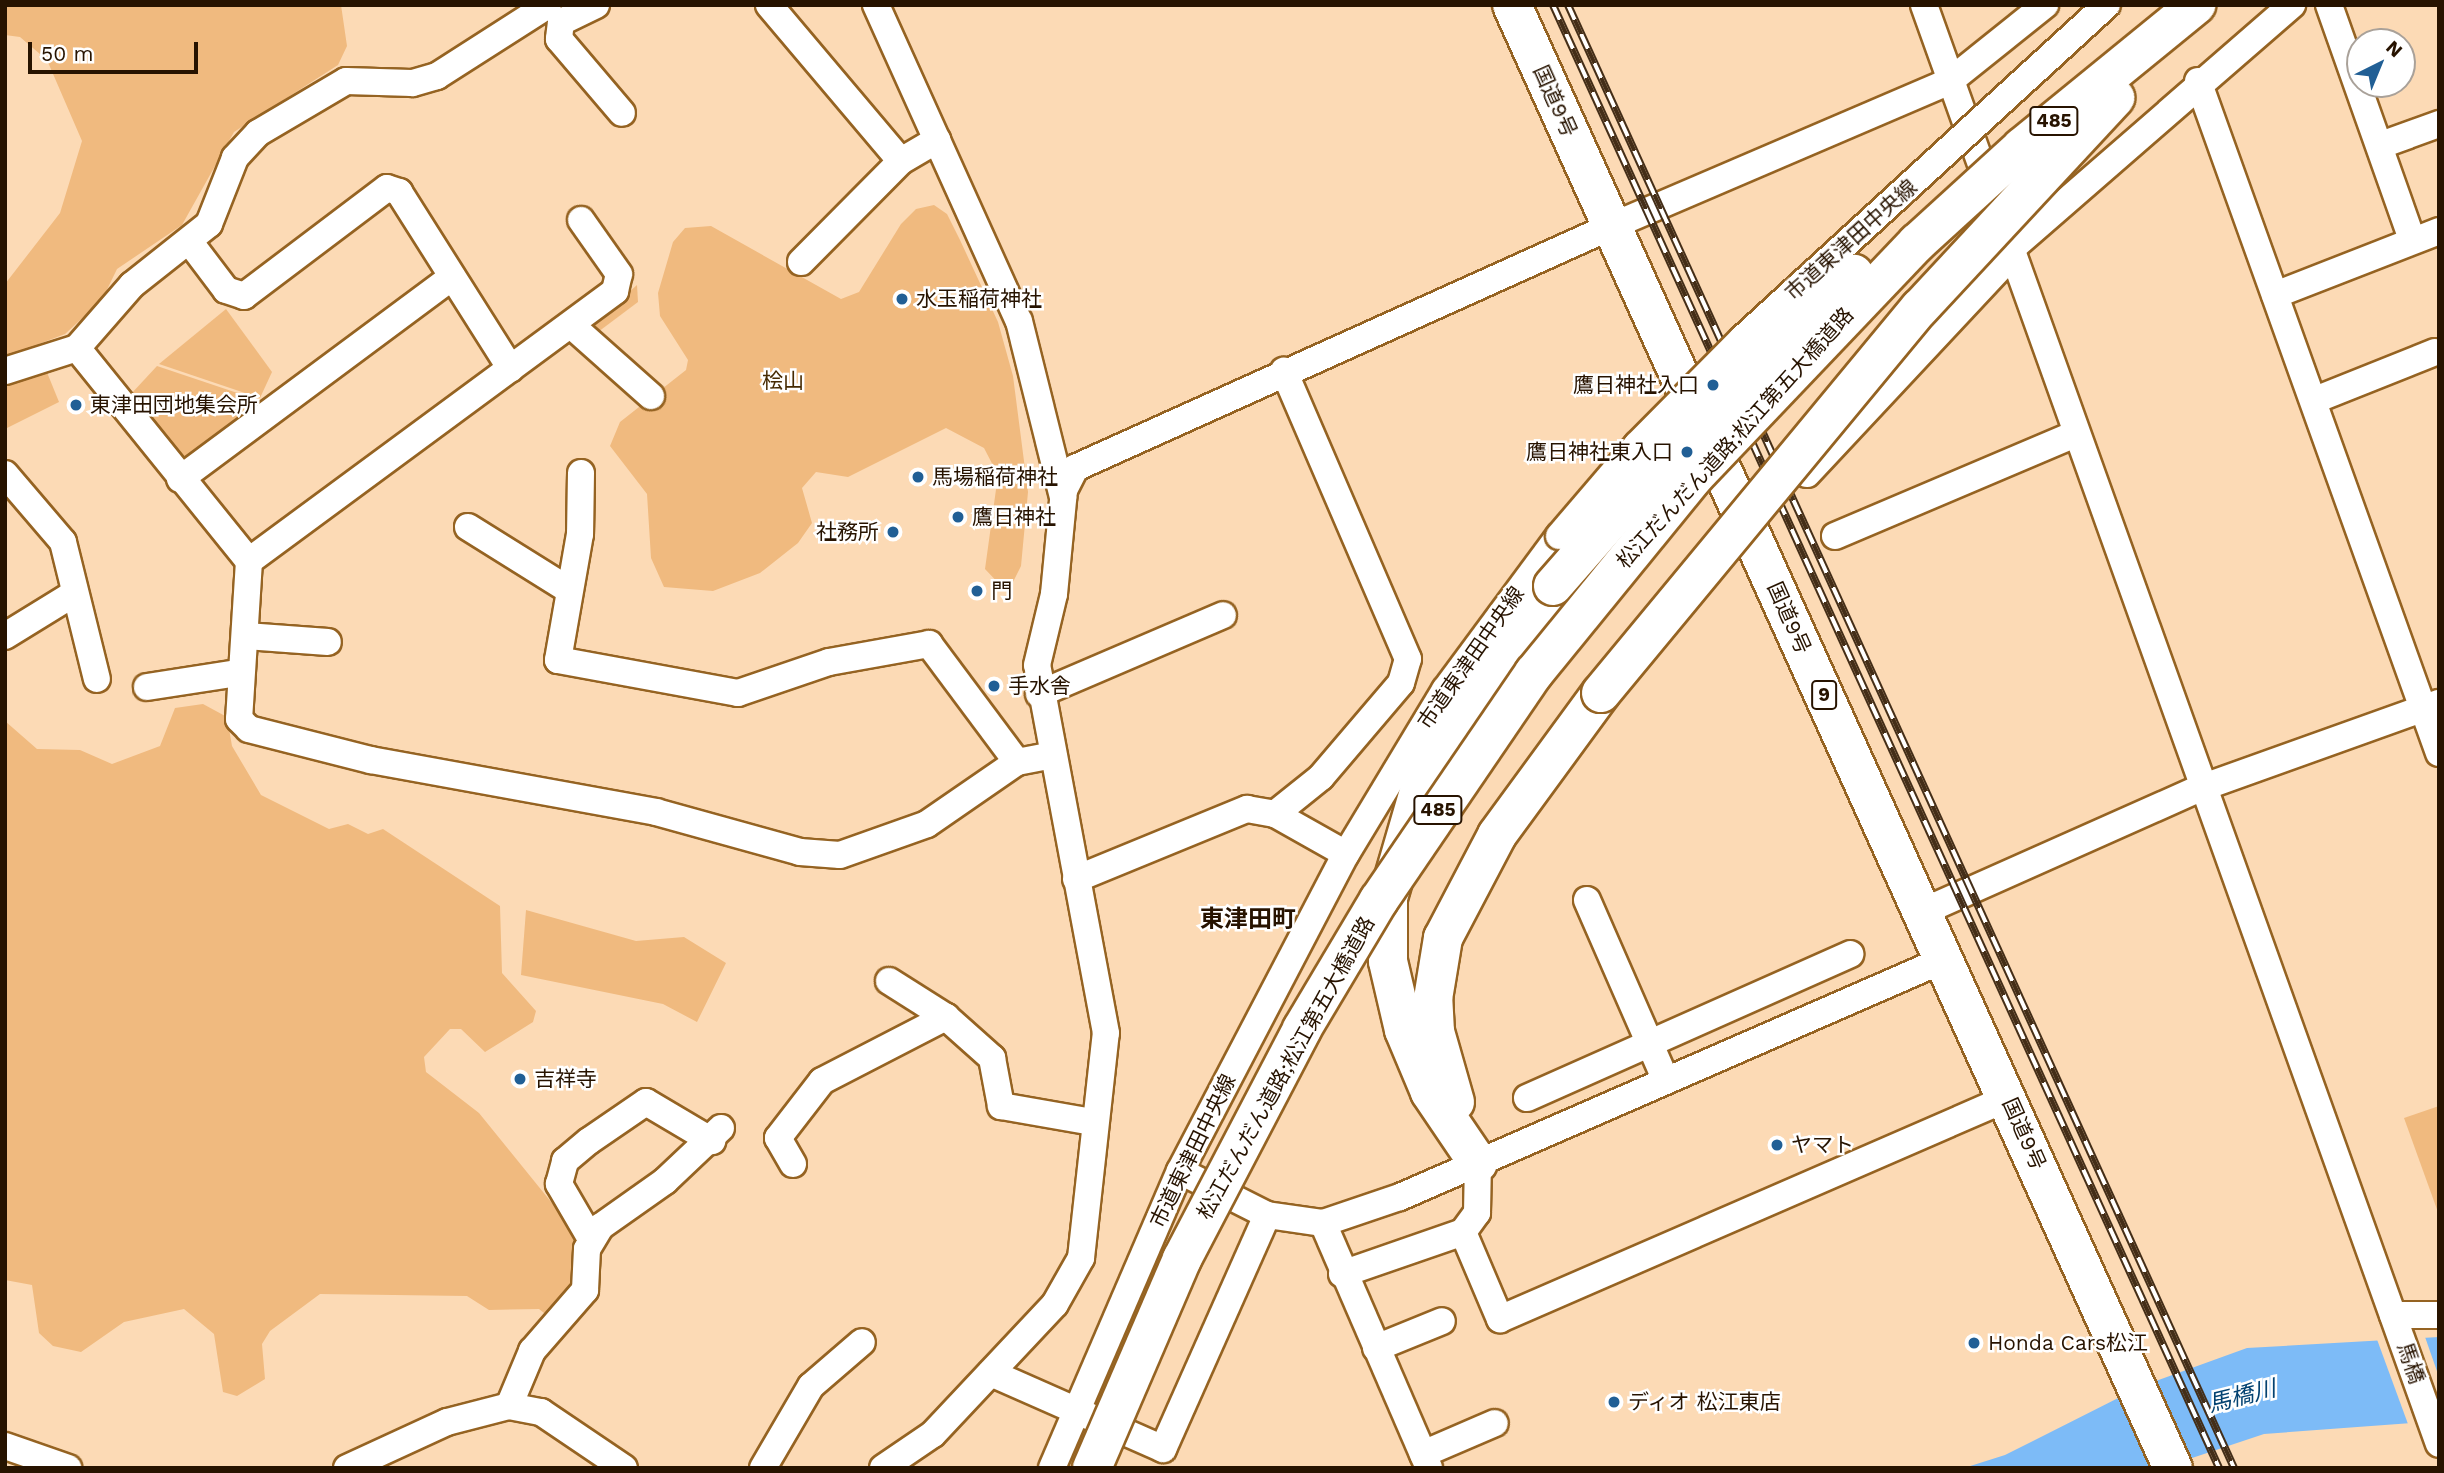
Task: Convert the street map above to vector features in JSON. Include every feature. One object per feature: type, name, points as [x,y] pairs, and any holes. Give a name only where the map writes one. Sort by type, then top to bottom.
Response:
[{"type":"highway","name":"国道9号","points":[[1512,5],[2173,1468]]},
{"type":"highway","name":"松江だんだん道路;松江第五大橋道路","points":[[1092,1468],[1182,1259],[1241,1142],[1379,900],[1455,785],[1610,574],[1917,243],[2196,5]]},
{"type":"highway","points":[[1478,1163],[1435,1031],[1433,999],[1443,938],[1497,835],[1601,693],[1920,308],[2099,114],[2213,5]]},
{"type":"highway","points":[[1478,1163],[1430,1092],[1404,1030],[1388,961],[1388,898],[1422,781],[1484,678],[1553,586],[1736,382],[1875,254],[1917,243]]},
{"type":"street","points":[[5,371],[77,348],[132,285],[209,224],[235,158],[258,133],[346,81],[412,83],[437,76],[548,5]]},
{"type":"street","points":[[596,5],[561,22],[559,39],[622,113]]},
{"type":"street","points":[[769,5],[901,161]]},
{"type":"street","points":[[876,5],[1018,321],[1063,498]]},
{"type":"street","points":[[883,1468],[933,1434],[991,1373],[1075,1276],[1106,1033],[1049,756],[1037,665],[1054,594],[1063,498],[1070,476],[1088,458],[1612,226],[1950,81],[2045,5]]},
{"type":"street","name":"市道東津田中央線","points":[[1052,1468],[1072,1412],[1180,1171],[1346,854],[1445,690],[1559,536],[1637,445],[1742,339],[2107,5]]},
{"type":"street","points":[[1807,474],[2011,252],[2198,80],[2292,5]]},
{"type":"street","points":[[2329,5],[2413,240]]},
{"type":"street","name":"馬橋","points":[[1930,8],[1950,81],[2201,788],[2437,1440]]},
{"type":"street","points":[[2198,80],[2275,295],[2431,706],[2439,753]]},
{"type":"street","points":[[2381,145],[2439,124]]},
{"type":"street","points":[[801,262],[901,161],[937,140]]},
{"type":"street","points":[[189,241],[226,290],[244,296],[387,188],[399,192],[512,369]]},
{"type":"street","points":[[249,561],[512,369],[570,325],[620,282],[581,220]]},
{"type":"street","points":[[2275,295],[2402,250],[2413,240],[2439,231]]},
{"type":"street","points":[[180,479],[452,277]]},
{"type":"street","points":[[570,325],[651,396]]},
{"type":"street","points":[[77,348],[180,479],[249,561],[246,636],[237,673],[239,719],[249,729],[469,781],[656,812],[800,852],[840,855],[886,843],[927,824],[1017,762],[1049,756]]},
{"type":"street","points":[[2315,400],[2435,352]]},
{"type":"street","points":[[1275,814],[1321,777],[1401,683],[1408,659],[1284,371]]},
{"type":"street","points":[[1835,536],[2075,434]]},
{"type":"street","points":[[581,473],[580,534],[558,660],[703,690],[738,693],[843,659],[934,645],[1017,762]]},
{"type":"street","points":[[9,486],[63,542],[97,679]]},
{"type":"street","points":[[468,527],[569,590]]},
{"type":"street","points":[[5,636],[75,593]]},
{"type":"street","points":[[1039,694],[1223,615]]},
{"type":"street","points":[[246,636],[328,642]]},
{"type":"street","points":[[147,687],[237,673]]},
{"type":"street","points":[[1922,912],[2201,788],[2431,706]]},
{"type":"street","points":[[1076,879],[1248,809],[1275,814],[1346,854]]},
{"type":"street","points":[[1587,900],[1666,1081]]},
{"type":"street","points":[[1527,1098],[1850,954]]},
{"type":"street","points":[[1180,1171],[1267,1215],[1323,1223],[1478,1163],[1943,960]]},
{"type":"street","points":[[889,981],[947,1017],[992,1058],[1001,1106],[1093,1122]]},
{"type":"street","points":[[1725,1010],[1742,1048]]},
{"type":"street","points":[[793,1164],[778,1138],[822,1081],[947,1017]]},
{"type":"street","points":[[1463,1232],[1500,1319],[2008,1098]]},
{"type":"street","points":[[509,1406],[532,1351],[584,1290],[592,1240],[559,1184],[565,1161],[646,1102],[717,1134],[592,1240]]},
{"type":"street","points":[[1342,1274],[1463,1232],[1477,1213],[1478,1163]]},
{"type":"street","points":[[991,1373],[1160,1458],[1267,1215]]},
{"type":"street","points":[[1323,1223],[1342,1274],[1426,1461],[1495,1423]]},
{"type":"street","points":[[2396,1322],[2439,1315]]},
{"type":"street","points":[[1377,1348],[1441,1321]]},
{"type":"street","points":[[763,1468],[811,1386],[862,1342]]},
{"type":"street","points":[[347,1468],[447,1422],[509,1406],[541,1412],[624,1468]]},
{"type":"street","points":[[5,1446],[68,1468]]},
{"type":"green space","points":[[5,5],[341,5],[347,46],[338,65],[234,132],[182,225],[117,269],[102,300],[65,334],[5,357],[5,284],[60,213],[82,141],[47,60],[20,37],[5,35]]},
{"type":"green space","name":"桧山","points":[[934,205],[947,214],[998,322],[1013,376],[1028,492],[1021,566],[1013,582],[1003,588],[985,569],[998,475],[984,448],[946,428],[848,477],[816,472],[802,488],[812,523],[798,543],[760,573],[713,591],[664,587],[651,558],[647,494],[610,446],[620,422],[686,370],[688,360],[660,316],[658,293],[673,242],[685,228],[711,226],[841,299],[859,292],[901,224],[916,209]]},
{"type":"green space","points":[[637,285],[638,302],[598,332],[591,326]]},
{"type":"green space","points":[[226,309],[272,372],[260,398],[159,364]]},
{"type":"green space","points":[[157,366],[267,403],[192,462],[179,460],[131,394]]},
{"type":"green space","points":[[46,370],[59,402],[5,429],[5,382]]},
{"type":"green space","points":[[203,704],[227,717],[232,746],[261,795],[329,829],[348,824],[368,834],[383,829],[500,906],[502,973],[536,1011],[533,1022],[485,1052],[461,1029],[450,1029],[424,1057],[426,1072],[479,1113],[577,1234],[582,1279],[549,1317],[539,1309],[489,1310],[467,1296],[320,1294],[270,1331],[262,1344],[265,1379],[237,1396],[223,1392],[214,1334],[184,1309],[124,1322],[81,1352],[53,1346],[39,1333],[32,1285],[5,1280],[5,721],[37,749],[80,750],[112,764],[160,746],[175,708]]},
{"type":"green space","points":[[526,910],[636,941],[684,937],[726,963],[697,1022],[663,1004],[521,975]]},
{"type":"green space","points":[[2439,1106],[2439,1215],[2404,1118]]},
{"type":"water","name":"馬橋川","points":[[2439,1337],[2439,1421],[2264,1434],[2162,1468],[1964,1468],[2005,1455],[2142,1386],[2247,1348]]},
{"type":"pier","points":[[2375,1334],[2424,1334],[2439,1377],[2439,1425],[2408,1424]]},
{"type":"railway","points":[[1553,5],[2219,1468]]},
{"type":"railway","points":[[1568,5],[2234,1468]]},
{"type":"place","name":"水玉稲荷神社","points":[[902,299]]},
{"type":"place","name":"鷹日神社入口","points":[[1713,385]]},
{"type":"place","name":"東津田団地集会所","points":[[76,405]]},
{"type":"place","name":"鷹日神社東入口","points":[[1687,452]]},
{"type":"place","name":"馬場稲荷神社","points":[[918,477]]},
{"type":"place","name":"鷹日神社","points":[[958,517]]},
{"type":"place","name":"社務所","points":[[893,532]]},
{"type":"place","name":"門","points":[[977,591]]},
{"type":"place","name":"手水舎","points":[[994,686]]},
{"type":"place","name":"吉祥寺","points":[[520,1079]]},
{"type":"place","name":"ヤマト","points":[[1777,1145]]},
{"type":"place","name":"Honda Cars松江","points":[[1974,1343]]},
{"type":"place","name":"ディオ 松江東店","points":[[1614,1402]]},
{"type":"district","name":"東津田町","points":[[1248,920]]}]
